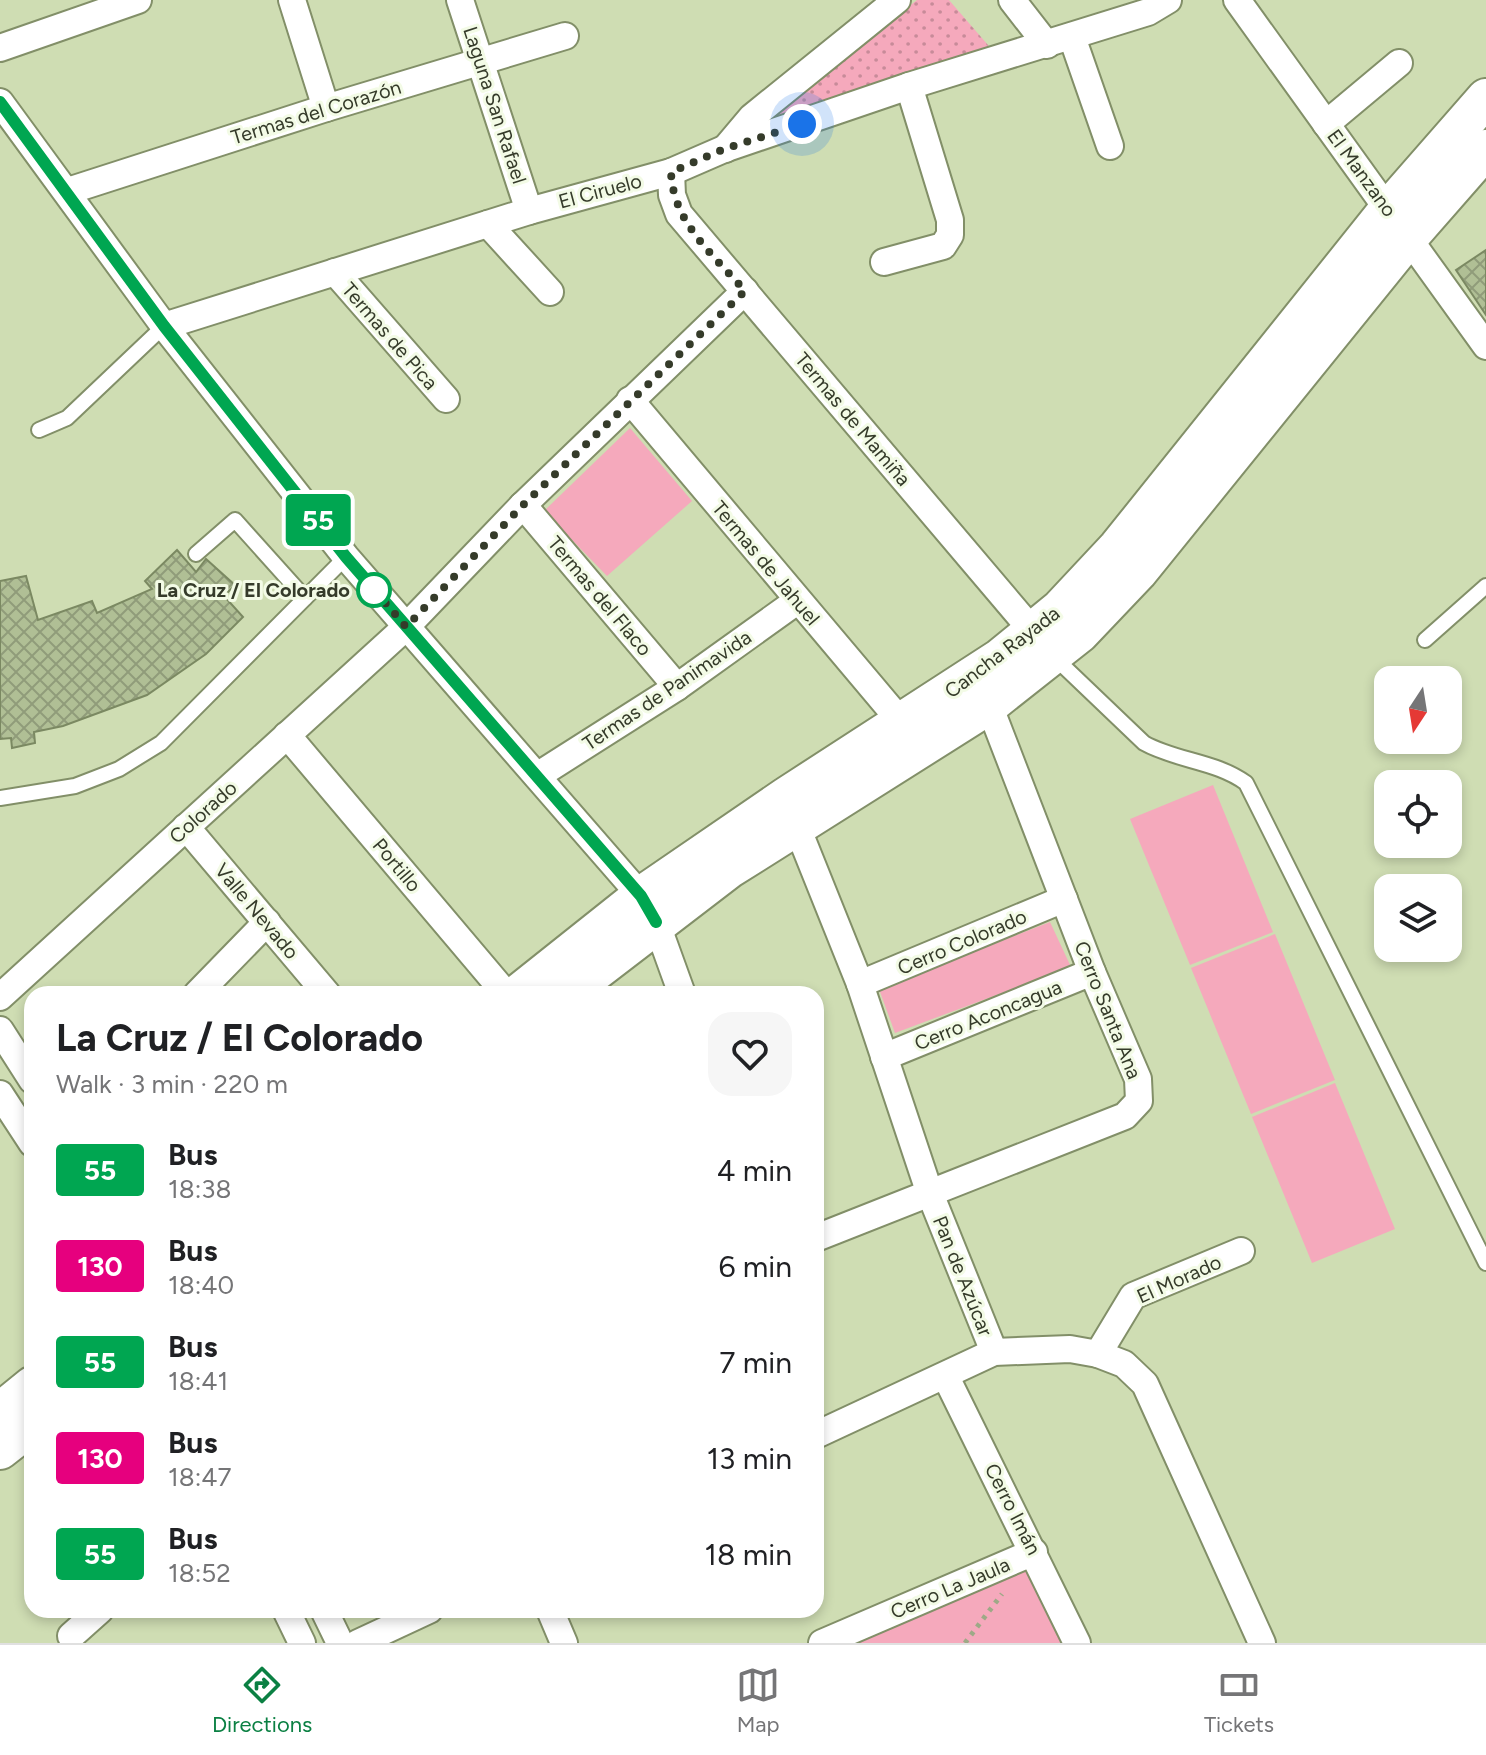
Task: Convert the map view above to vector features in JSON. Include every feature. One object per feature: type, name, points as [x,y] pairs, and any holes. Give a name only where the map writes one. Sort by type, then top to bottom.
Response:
[{"type":"street","points":[[292,0],[326,108]]},
{"type":"street","name":"Laguna San Rafael","points":[[460,0],[529,211]]},
{"type":"street","points":[[724,149],[752,117],[897,0]]},
{"type":"street","points":[[1012,0],[1059,41],[1110,146]]},
{"type":"street","name":"El Ciruelo","points":[[164,326],[529,211],[671,172],[724,149],[909,86],[1148,12],[1168,0]]},
{"type":"street","name":"El Manzano","points":[[1237,0],[1486,346]]},
{"type":"street","points":[[0,48],[128,1]]},
{"type":"street","name":"Termas del Corazón","points":[[68,191],[326,108],[565,36]]},
{"type":"street","points":[[1326,124],[1399,63]]},
{"type":"street","points":[[884,262],[943,246],[950,235],[950,220],[909,86]]},
{"type":"street","name":"Cancha Rayada","points":[[530,986],[648,909],[787,796],[903,724],[1044,644],[1138,572],[1398,224],[1486,98]]},
{"type":"street","points":[[2,110],[68,191],[164,326],[346,557],[648,909],[679,986]]},
{"type":"street","name":"Cancha Rayada","points":[[1398,224],[1486,149]]},
{"type":"street","name":"Termas de Mamiña","points":[[671,172],[672,195],[679,214],[1044,644]]},
{"type":"street","points":[[488,224],[550,292]]},
{"type":"street","name":"Termas de Pica","points":[[335,272],[446,399]]},
{"type":"street","name":"Colorado","points":[[0,997],[406,627],[523,505],[745,291]]},
{"type":"street","name":"Termas de Jahuel","points":[[630,400],[903,724]]},
{"type":"street","name":"Termas del Flaco","points":[[523,505],[677,687]]},
{"type":"street","name":"Termas de Panimavida","points":[[537,776],[677,687],[797,601]]},
{"type":"street","name":"Cancha Rayada","points":[[574,986],[648,909],[729,869],[989,705],[1044,644]]},
{"type":"street","name":"Cerro Santa Ana","points":[[929,1191],[1133,1110],[1139,1101],[1138,1079],[1092,972],[989,705]]},
{"type":"street","name":"Portillo","points":[[287,735],[499,986]]},
{"type":"street","name":"Valle Nevado","points":[[186,827],[320,986]]},
{"type":"street","name":"Pan de Azúcar","points":[[797,827],[860,984],[929,1191],[994,1352],[1070,1349],[1098,1354],[1124,1364],[1145,1384],[1262,1643]]},
{"type":"street","name":"Cerro Colorado","points":[[860,984],[1064,899]]},
{"type":"street","points":[[205,986],[267,922]]},
{"type":"street","name":"Cerro Aconcagua","points":[[884,1057],[1092,972]]},
{"type":"street","points":[[0,1030],[24,1068]]},
{"type":"street","points":[[0,1094],[24,1131]]},
{"type":"street","points":[[824,1235],[929,1191]]},
{"type":"street","name":"El Morado","points":[[1098,1354],[1133,1296],[1241,1251]]},
{"type":"street","points":[[824,1431],[994,1352]]},
{"type":"street","name":"Cerro Imán","points":[[946,1377],[1077,1643]]},
{"type":"street","points":[[0,1412],[24,1392]]},
{"type":"street","points":[[0,1450],[24,1431]]},
{"type":"street","name":"Cerro La Jaula","points":[[822,1643],[1034,1552]]},
{"type":"street","points":[[71,1636],[91,1618]]},
{"type":"street","points":[[290,1618],[302,1643]]},
{"type":"street","points":[[328,1618],[340,1643]]},
{"type":"street","points":[[358,1643],[412,1618]]},
{"type":"street","points":[[553,1618],[564,1643]]},
{"type":"lane","points":[[39,430],[67,418],[164,326]]},
{"type":"lane","points":[[196,554],[235,520],[305,598]]},
{"type":"lane","points":[[0,798],[75,786],[119,769],[161,743],[346,557]]},
{"type":"lane","points":[[1425,640],[1486,586]]},
{"type":"lane","points":[[1044,644],[1144,743],[1158,751],[1231,772],[1246,783],[1486,1263]]},
{"type":"path","points":[[965,1643],[1034,1552]]},
{"type":"shaded area","points":[[917,0],[949,0],[994,52],[783,125],[774,115]]},
{"type":"shaded area","points":[[630,428],[692,501],[607,576],[544,511]]},
{"type":"shaded area","points":[[1213,785],[1273,932],[1190,965],[1130,819]]},
{"type":"shaded area","points":[[1050,922],[1071,967],[895,1033],[879,989]]},
{"type":"shaded area","points":[[1275,934],[1335,1080],[1251,1114],[1191,968]]},
{"type":"shaded area","points":[[1335,1083],[1395,1229],[1312,1263],[1252,1117]]},
{"type":"shaded area","points":[[1029,1566],[1064,1643],[851,1643]]},
{"type":"building","points":[[1486,250],[1486,315],[1456,270]]},
{"type":"building","points":[[177,550],[196,572],[206,559],[235,585],[224,596],[243,617],[206,654],[147,695],[63,726],[34,732],[35,743],[12,748],[11,738],[0,739],[0,581],[26,576],[38,620],[92,601],[97,613],[152,589],[145,581]]},
{"type":"bus line","name":"55","points":[[0,102],[164,326],[346,557],[641,896],[656,922]]},
{"type":"place","name":"La Cruz / El Colorado","points":[[374,590]]},
{"type":"route","points":[[374,590],[366,580],[406,627],[523,505],[745,291],[679,214],[672,195],[671,172],[724,149],[802,124]]}]
